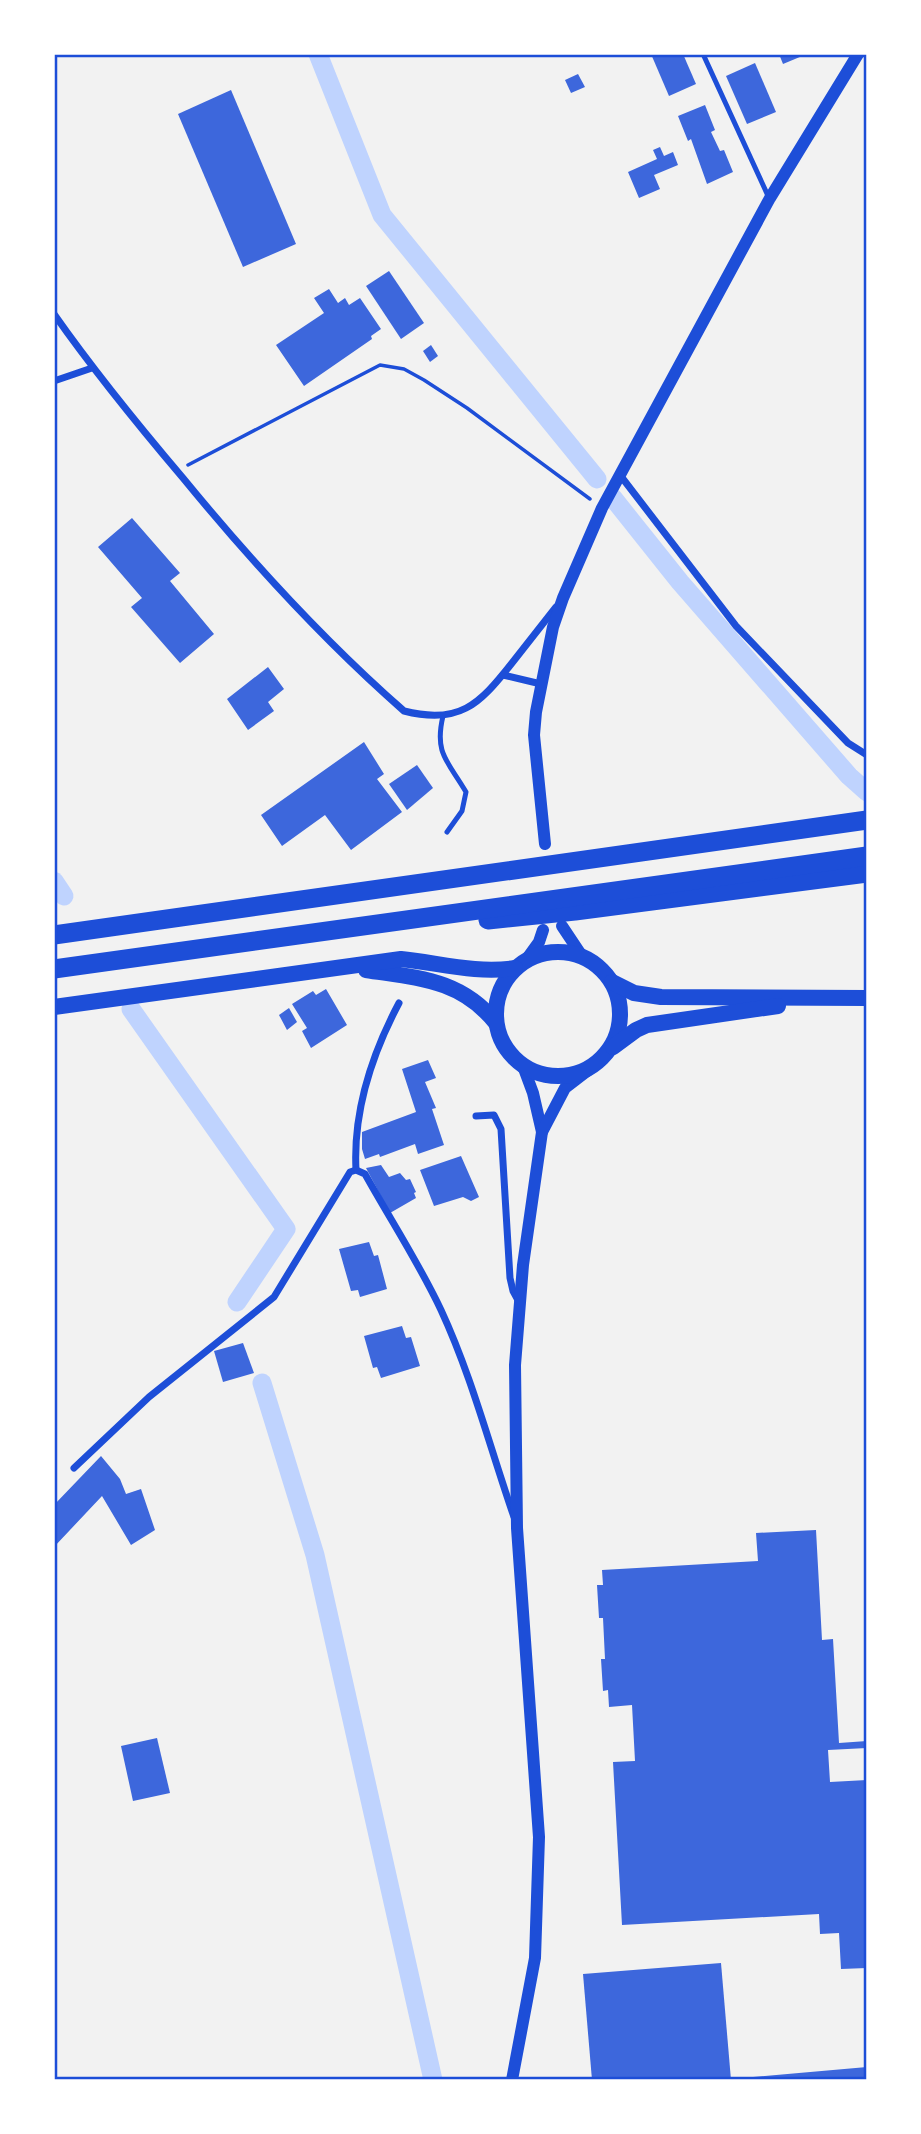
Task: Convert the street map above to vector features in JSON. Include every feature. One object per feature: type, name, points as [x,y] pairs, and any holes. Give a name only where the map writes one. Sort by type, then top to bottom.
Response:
[{"type":"highway","points":[[54,935],[867,820]]},
{"type":"highway","points":[[520,910],[575,896],[867,856]]},
{"type":"highway","points":[[54,969],[348,927],[867,873]]},
{"type":"main road","points":[[54,1007],[401,959],[450,964],[483,971],[520,964],[544,953],[563,951],[582,956],[604,971],[612,982],[620,1004],[620,1027],[611,1048]]},
{"type":"main road","points":[[520,964],[503,984],[496,1003],[496,1023],[501,1040],[510,1055],[523,1066],[539,1074],[556,1077],[574,1075],[591,1068],[611,1048],[648,1025],[826,999]]},
{"type":"main road","points":[[350,968],[436,981],[471,999],[485,1009],[496,1023]]},
{"type":"main road","points":[[612,982],[634,993],[661,997],[867,998]]},
{"type":"street","points":[[545,844],[534,735],[553,627],[563,598],[602,508],[769,198],[858,54]]},
{"type":"street","points":[[54,314],[92,368],[176,471],[287,599],[404,711],[425,716],[443,716],[474,706],[491,690],[563,598]]},
{"type":"street","points":[[54,381],[92,368]]},
{"type":"street","points":[[620,475],[736,626],[848,743],[867,755]]},
{"type":"street","points":[[503,675],[541,684]]},
{"type":"street","points":[[562,926],[582,956]]},
{"type":"street","points":[[520,964],[540,942],[543,930]]},
{"type":"street","points":[[356,1170],[355,1141],[361,1097],[388,1022],[399,1003]]},
{"type":"street","points":[[523,1066],[534,1093],[542,1132]]},
{"type":"street","points":[[512,2080],[535,1958],[539,1837],[517,1528],[515,1365],[523,1265],[542,1132],[565,1088],[591,1068]]},
{"type":"street","points":[[476,1116],[494,1115],[501,1129],[510,1279],[520,1303]]},
{"type":"street","points":[[74,1468],[149,1397],[274,1297],[350,1172],[356,1170],[365,1174],[440,1309],[475,1392],[517,1528]]},
{"type":"lane","points":[[703,54],[769,198]]},
{"type":"lane","points":[[443,716],[438,737],[445,760],[466,792],[462,811],[447,832]]},
{"type":"path","points":[[176,471],[380,365],[404,369],[424,380],[467,408],[602,508]]},
{"type":"building","points":[[651,54],[683,54],[696,84],[669,96]]},
{"type":"building","points":[[779,54],[807,54],[783,64]]},
{"type":"building","points":[[755,63],[776,112],[747,124],[726,76]]},
{"type":"building","points":[[578,74],[585,87],[571,93],[565,80]]},
{"type":"building","points":[[231,90],[296,244],[243,267],[178,114]]},
{"type":"building","points":[[705,105],[715,130],[711,132],[720,151],[724,150],[733,172],[707,184],[691,139],[688,141],[678,116]]},
{"type":"building","points":[[660,147],[664,156],[673,152],[678,165],[654,175],[660,189],[639,198],[628,172],[657,159],[653,150]]},
{"type":"building","points":[[389,271],[424,323],[401,339],[366,286]]},
{"type":"building","points":[[329,289],[338,303],[345,298],[349,305],[360,298],[381,329],[371,336],[372,339],[304,386],[276,345],[324,313],[314,298]]},
{"type":"building","points":[[431,345],[438,356],[430,362],[423,351]]},
{"type":"building","points":[[132,518],[180,573],[170,581],[214,634],[180,663],[131,607],[142,598],[98,547]]},
{"type":"building","points":[[268,667],[284,689],[268,702],[274,711],[248,730],[227,699]]},
{"type":"building","points":[[364,742],[384,774],[377,779],[402,812],[351,850],[325,815],[282,846],[261,815]]},
{"type":"building","points":[[417,765],[433,788],[407,810],[389,784]]},
{"type":"building","points":[[326,989],[347,1025],[311,1048],[302,1031],[307,1028],[292,1004],[313,991],[316,995]]},
{"type":"building","points":[[289,1008],[297,1022],[287,1030],[279,1015]]},
{"type":"building","points":[[428,1060],[436,1078],[425,1082],[436,1108],[432,1109],[444,1145],[418,1154],[415,1144],[380,1157],[379,1154],[365,1159],[362,1132],[416,1112],[402,1069]]},
{"type":"building","points":[[461,1156],[479,1197],[471,1201],[463,1197],[434,1206],[420,1170]]},
{"type":"building","points":[[381,1165],[389,1177],[400,1173],[406,1180],[410,1179],[416,1192],[416,1198],[390,1213],[366,1168]]},
{"type":"building","points":[[369,1242],[374,1256],[378,1255],[387,1289],[360,1297],[358,1290],[351,1291],[339,1249]]},
{"type":"building","points":[[402,1326],[406,1338],[411,1337],[420,1366],[381,1378],[377,1367],[373,1368],[364,1336]]},
{"type":"building","points":[[243,1343],[254,1373],[223,1382],[214,1351]]},
{"type":"building","points":[[101,1456],[120,1479],[126,1494],[141,1489],[155,1530],[131,1545],[102,1496],[54,1547],[54,1505]]},
{"type":"building","points":[[816,1530],[822,1640],[833,1639],[839,1743],[867,1741],[867,1748],[828,1750],[830,1782],[867,1780],[867,1968],[841,1969],[839,1933],[820,1934],[819,1914],[622,1925],[613,1762],[635,1761],[632,1705],[609,1707],[608,1690],[603,1691],[603,1618],[599,1618],[597,1585],[603,1585],[602,1570],[758,1561],[756,1533]]},
{"type":"building","points":[[157,1738],[170,1793],[133,1801],[121,1746]]},
{"type":"building","points":[[721,1963],[731,2080],[592,2080],[583,1974]]},
{"type":"building","points":[[867,2067],[867,2080],[742,2080],[742,2078]]},
{"type":"waterway","points":[[318,54],[382,215],[597,479]]},
{"type":"waterway","points":[[613,498],[680,582],[849,776],[867,792]]},
{"type":"waterway","points":[[54,881],[64,896]]},
{"type":"waterway","points":[[131,1009],[286,1229],[237,1302]]},
{"type":"waterway","points":[[262,1383],[315,1555],[433,2080]]}]
